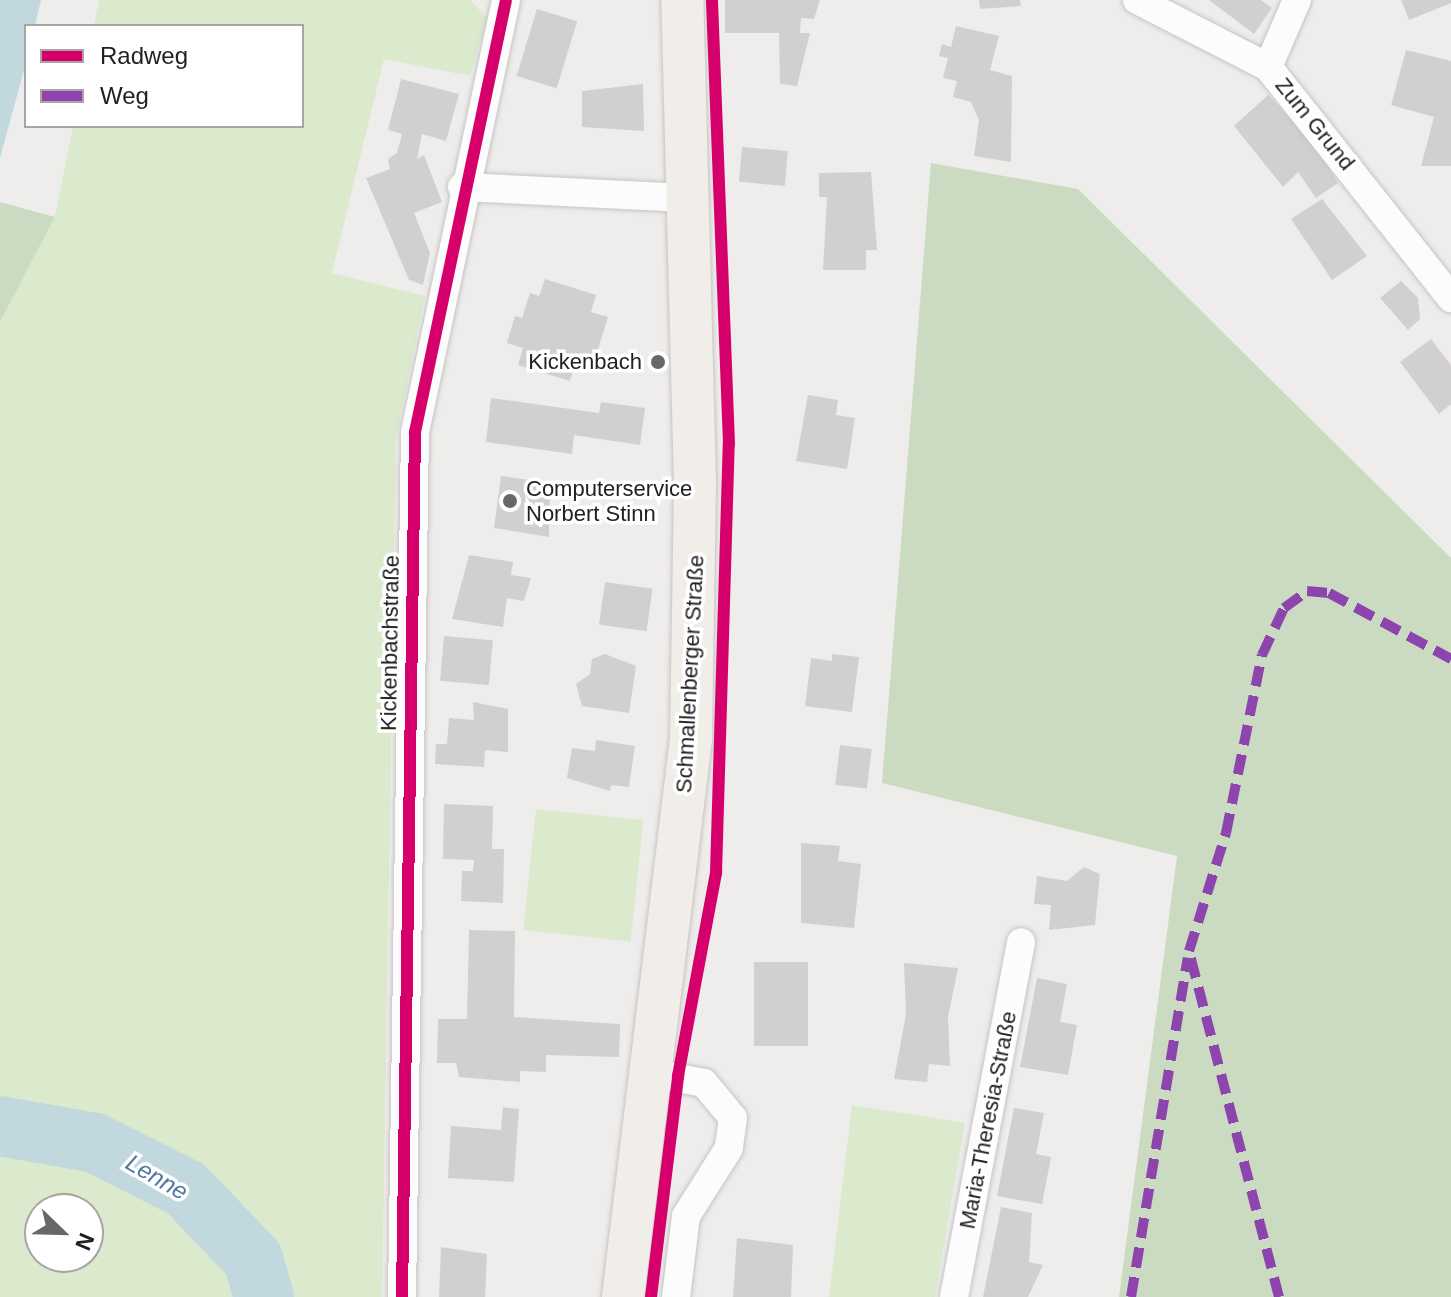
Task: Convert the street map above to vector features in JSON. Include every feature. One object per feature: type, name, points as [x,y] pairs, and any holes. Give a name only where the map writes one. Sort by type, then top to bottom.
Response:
[{"type":"main road","name":"Schmallenberger Straße","points":[[623,1297],[691,738],[696,613],[683,198],[682,0]]},
{"type":"street","name":"Kickenbachstraße","points":[[402,1297],[415,432],[462,187],[506,0]]},
{"type":"street","name":"Zum Grund","points":[[1137,0],[1268,67],[1451,298]]},
{"type":"street","points":[[1268,67],[1297,0]]},
{"type":"street","points":[[462,187],[683,198]]},
{"type":"street","name":"Maria-Theresia-Straße","points":[[954,1297],[1021,942]]},
{"type":"street","points":[[652,1073],[704,1083],[733,1118],[729,1148],[686,1216],[676,1297]]},
{"type":"green space","points":[[99,0],[470,0],[487,18],[470,76],[384,59],[332,273],[425,296],[396,438],[382,1297],[0,1297],[0,322],[55,217],[73,128],[304,128],[304,24],[94,24]]},
{"type":"green space","points":[[931,163],[1078,189],[1451,558],[1451,1297],[1119,1297],[1177,856],[882,783]]},
{"type":"green space","points":[[0,202],[55,217],[0,322]]},
{"type":"green space","points":[[536,809],[643,820],[631,942],[523,930]]},
{"type":"green space","points":[[852,1105],[965,1123],[935,1297],[829,1297]]},
{"type":"water","points":[[0,0],[41,0],[35,24],[24,24],[24,70],[0,158]]},
{"type":"building","points":[[725,0],[820,0],[814,19],[801,18],[800,33],[810,33],[797,86],[780,84],[779,33],[725,33]]},
{"type":"building","points":[[979,0],[1020,0],[1021,6],[980,9]]},
{"type":"building","points":[[1209,0],[1261,0],[1272,8],[1254,34]]},
{"type":"building","points":[[1401,0],[1451,0],[1451,3],[1409,20]]},
{"type":"building","points":[[537,9],[577,21],[557,88],[517,76]]},
{"type":"building","points":[[956,26],[999,36],[990,70],[1012,76],[1011,162],[974,156],[979,120],[971,102],[953,97],[957,81],[943,78],[948,58],[939,56],[942,44],[951,47]]},
{"type":"building","points":[[1406,50],[1451,61],[1451,166],[1421,166],[1434,117],[1391,105]]},
{"type":"building","points":[[401,79],[459,94],[446,141],[422,134],[417,159],[424,155],[442,202],[414,213],[430,253],[423,285],[409,280],[366,178],[390,169],[388,159],[397,153],[402,134],[388,130]]},
{"type":"building","points":[[643,84],[644,131],[582,127],[582,91]]},
{"type":"building","points":[[1268,95],[1313,142],[1338,183],[1316,198],[1298,172],[1283,187],[1234,126]]},
{"type":"building","points":[[742,147],[788,151],[785,186],[739,182]]},
{"type":"building","points":[[871,172],[877,250],[866,250],[866,270],[823,270],[827,197],[819,197],[819,173]]},
{"type":"building","points":[[1322,199],[1367,256],[1332,280],[1291,219]]},
{"type":"building","points":[[545,279],[596,295],[591,312],[608,317],[592,369],[575,364],[570,381],[518,365],[523,348],[507,343],[515,316],[522,318],[530,293],[539,296]]},
{"type":"building","points":[[1401,281],[1418,298],[1420,319],[1408,330],[1380,298]]},
{"type":"building","points":[[1431,339],[1451,365],[1451,404],[1439,414],[1400,362]]},
{"type":"building","points":[[808,395],[838,400],[836,415],[855,418],[847,469],[796,461]]},
{"type":"building","points":[[491,398],[599,413],[601,402],[645,408],[640,445],[574,435],[572,454],[486,442]]},
{"type":"building","points":[[501,476],[550,483],[549,537],[494,528]]},
{"type":"building","points":[[469,555],[513,562],[511,575],[531,578],[524,601],[507,598],[503,627],[452,619]]},
{"type":"building","points":[[605,582],[653,589],[647,631],[599,625]]},
{"type":"building","points":[[444,636],[493,640],[489,685],[440,681]]},
{"type":"building","points":[[605,654],[636,666],[629,713],[582,706],[576,684],[590,674],[592,659]]},
{"type":"building","points":[[832,654],[859,657],[852,712],[805,706],[811,658],[832,661]]},
{"type":"building","points":[[473,702],[508,709],[508,752],[485,750],[484,767],[435,764],[436,744],[447,744],[449,718],[474,720]]},
{"type":"building","points":[[596,740],[635,746],[629,787],[611,785],[610,791],[567,778],[572,748],[595,751]]},
{"type":"building","points":[[840,745],[872,749],[867,789],[835,785]]},
{"type":"building","points":[[444,804],[493,806],[492,849],[504,849],[503,903],[461,901],[462,871],[473,871],[474,860],[443,859]]},
{"type":"building","points":[[801,843],[840,846],[838,861],[861,864],[854,928],[801,923]]},
{"type":"building","points":[[1084,867],[1100,874],[1095,925],[1049,930],[1051,905],[1034,904],[1037,876],[1067,881]]},
{"type":"building","points":[[469,930],[515,931],[514,1017],[620,1024],[619,1057],[546,1055],[546,1072],[520,1071],[520,1082],[459,1077],[456,1063],[437,1063],[438,1019],[467,1019]]},
{"type":"building","points":[[754,962],[808,962],[808,1046],[754,1046]]},
{"type":"building","points":[[904,963],[958,968],[948,1017],[950,1066],[929,1064],[927,1082],[894,1079],[906,1014]]},
{"type":"building","points":[[1037,978],[1067,984],[1060,1022],[1077,1025],[1068,1075],[1020,1067]]},
{"type":"building","points":[[503,1107],[519,1109],[514,1182],[448,1178],[451,1126],[501,1130]]},
{"type":"building","points":[[1014,1108],[1044,1113],[1036,1154],[1051,1157],[1042,1204],[997,1196]]},
{"type":"building","points":[[1001,1207],[1032,1213],[1029,1262],[1043,1265],[1028,1297],[983,1297]]},
{"type":"building","points":[[737,1238],[793,1245],[791,1297],[733,1297]]},
{"type":"building","points":[[441,1247],[487,1254],[485,1297],[439,1297]]},
{"type":"waterway","name":"Lenne","points":[[0,1126],[95,1143],[186,1189],[253,1259],[264,1297]]},
{"type":"marked path","points":[[1279,1297],[1189,951],[1226,833],[1262,655],[1284,608],[1307,591],[1329,593],[1451,659]]},
{"type":"marked path","points":[[1131,1297],[1188,958]]},
{"type":"cycle path","points":[[402,1297],[415,432],[506,0]]},
{"type":"cycle path","points":[[651,1297],[678,1076],[716,873],[729,444],[712,0]]},
{"type":"place","name":"Kickenbach","points":[[658,362]]},
{"type":"place","name":"Computerservice Norbert Stinn","points":[[510,501]]}]
